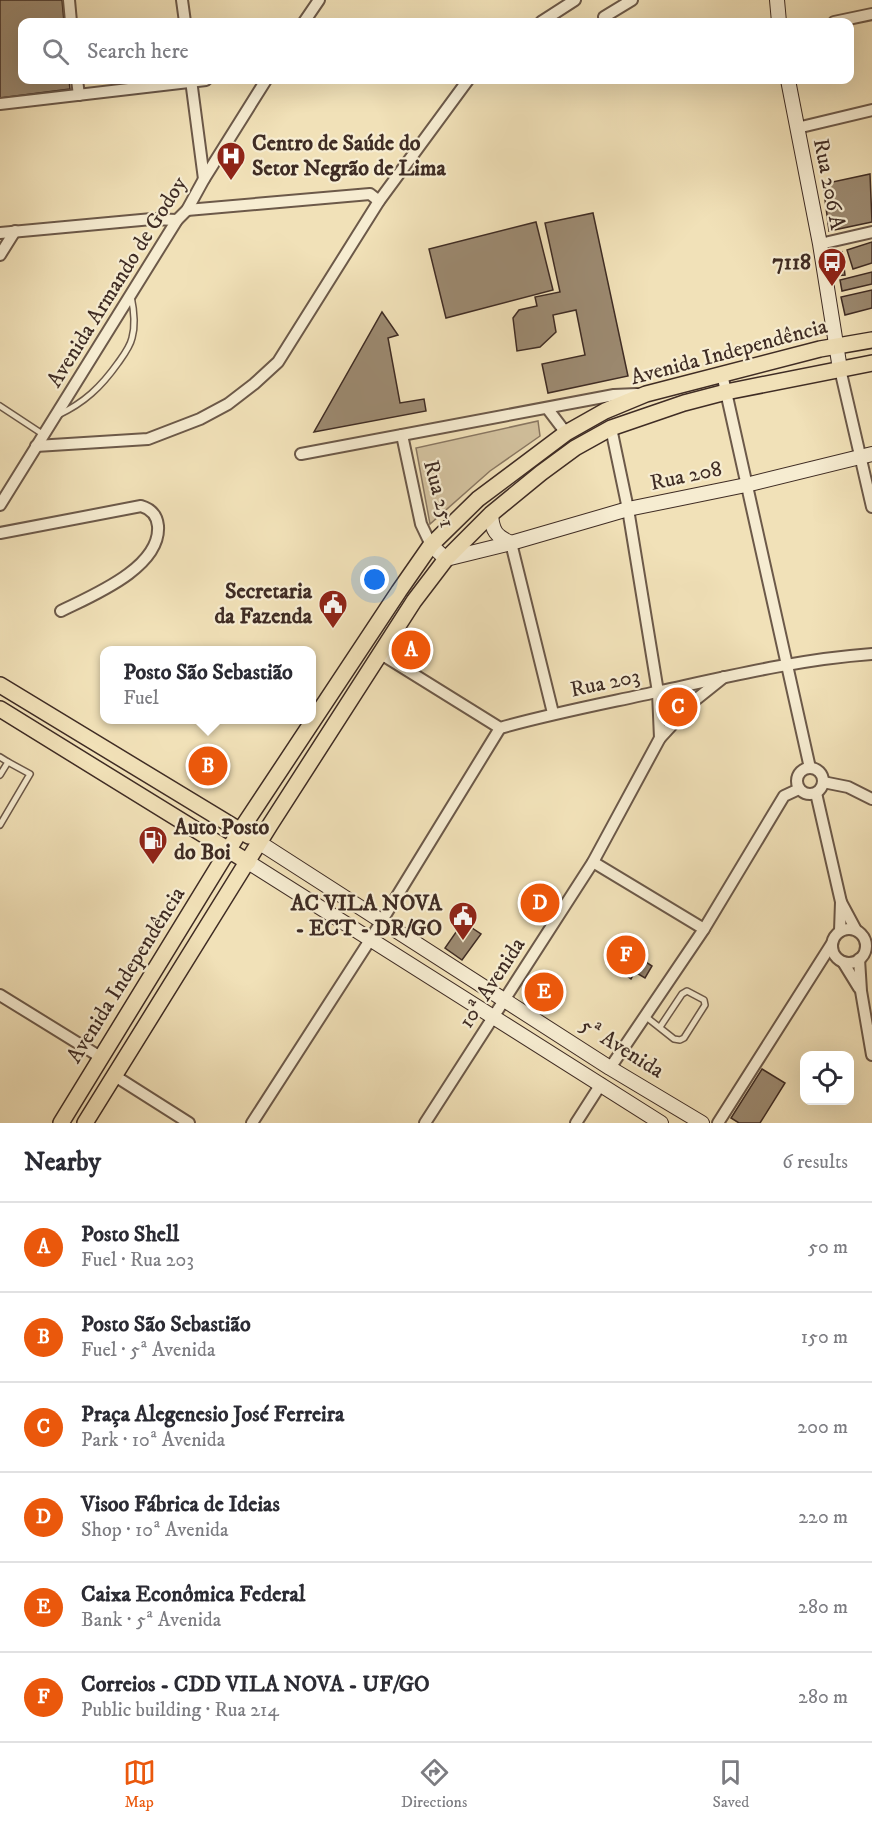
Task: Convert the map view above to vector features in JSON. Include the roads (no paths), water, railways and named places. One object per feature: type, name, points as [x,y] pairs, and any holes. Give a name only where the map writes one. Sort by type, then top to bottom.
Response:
[{"type":"main road","points":[[777,0],[779,18]]},
{"type":"main road","name":"Rua 206 A","points":[[789,84],[820,244],[840,369]]},
{"type":"main road","name":"Avenida Independência","points":[[316,717],[431,545],[478,499],[566,433],[605,411],[646,394],[680,384],[872,340]]},
{"type":"main road","name":"Avenida Independência","points":[[85,1123],[414,601],[446,559],[491,514],[575,448],[611,428],[684,403],[726,392],[872,363]]},
{"type":"main road","points":[[680,384],[684,403]]},
{"type":"main road","name":"Rua 208","points":[[446,559],[628,509],[747,485],[866,456]]},
{"type":"main road","points":[[491,514],[492,527],[497,536],[511,543]]},
{"type":"main road","name":"Rua 251","points":[[431,545],[446,559]]},
{"type":"main road","name":"5ª Avenida","points":[[0,685],[260,843],[610,1068],[702,1123]]},
{"type":"main road","name":"5ª Avenida","points":[[0,709],[229,850],[661,1123]]},
{"type":"main road","name":"Avenida Independência","points":[[61,1123],[240,831],[311,724]]},
{"type":"main road","points":[[566,1062],[602,1075],[610,1068]]},
{"type":"street","points":[[69,0],[71,18]]},
{"type":"street","points":[[182,0],[184,18]]},
{"type":"street","points":[[307,18],[318,0]]},
{"type":"street","points":[[547,18],[574,0]]},
{"type":"street","points":[[604,17],[632,0]]},
{"type":"street","points":[[853,18],[872,14]]},
{"type":"street","points":[[78,84],[79,95]]},
{"type":"street","points":[[0,104],[167,84]]},
{"type":"street","points":[[191,84],[204,179]]},
{"type":"street","name":"Avenida Armando de Godoy","points":[[0,505],[177,220],[187,210],[263,84]]},
{"type":"street","points":[[36,446],[148,439],[200,419],[228,404],[278,362],[379,201],[465,84]]},
{"type":"street","points":[[797,128],[872,110]]},
{"type":"street","points":[[187,210],[370,194],[379,201]]},
{"type":"street","points":[[0,233],[152,219],[177,220]]},
{"type":"street","points":[[0,255],[15,231]]},
{"type":"street","points":[[820,244],[872,232]]},
{"type":"street","points":[[840,369],[866,456],[872,507]]},
{"type":"street","points":[[722,374],[810,768],[821,774],[823,782],[822,787],[816,793],[807,794],[799,789],[796,781],[799,773],[810,768]]},
{"type":"street","points":[[301,454],[614,395],[646,394]]},
{"type":"street","points":[[547,408],[566,433]]},
{"type":"street","points":[[611,428],[628,509],[658,692],[660,738]]},
{"type":"street","name":"Rua 251","points":[[402,435],[421,524],[431,545]]},
{"type":"street","points":[[0,533],[141,506],[149,508],[155,515],[158,524],[157,535],[151,549],[138,567],[120,581],[61,611]]},
{"type":"street","points":[[511,543],[553,713]]},
{"type":"street","name":"Rua 203","points":[[856,655],[872,648]]},
{"type":"street","points":[[252,1123],[382,921],[500,728],[381,654]]},
{"type":"street","name":"Rua 203","points":[[500,728],[553,713],[724,677],[788,665],[872,654]]},
{"type":"street","name":"10ª Avenida","points":[[425,1123],[593,862],[660,738],[694,701],[724,677]]},
{"type":"street","points":[[823,782],[849,787],[872,799]]},
{"type":"street","points":[[610,1068],[704,929],[784,796],[799,789]]},
{"type":"street","points":[[816,793],[841,902],[840,931]]},
{"type":"street","points":[[593,862],[704,929]]},
{"type":"street","points":[[841,902],[866,944],[861,991],[872,1054]]},
{"type":"street","points":[[718,1123],[815,971],[832,940],[845,929],[859,932],[872,940]]},
{"type":"street","points":[[831,945],[832,951],[861,991]]},
{"type":"street","points":[[815,971],[841,961],[849,963],[864,956]]},
{"type":"street","points":[[0,995],[102,1058]]},
{"type":"street","points":[[115,1076],[189,1123]]},
{"type":"street","points":[[576,1123],[601,1084]]},
{"type":"lane","points":[[56,415],[85,401],[104,383],[123,355],[132,339],[134,314],[131,296]]},
{"type":"lane","points":[[0,406],[44,435]]},
{"type":"lane","points":[[0,757],[30,774],[0,825]]},
{"type":"lane","points":[[0,775],[8,762]]},
{"type":"lane","points":[[645,1016],[674,1039],[680,1040],[684,1038],[705,1005],[704,1000],[687,991],[682,994],[660,1027]]},
{"type":"place","name":"Centro de Saúde do Setor Negrão de Lima","points":[[231,182]]},
{"type":"place","name":"7118","points":[[832,288]]},
{"type":"place","name":"Secretaria da Fazenda","points":[[333,630]]},
{"type":"place","name":"Posto Shell","points":[[411,650]]},
{"type":"place","name":"Praça Alegenesio José Ferreira","points":[[678,707]]},
{"type":"place","name":"Posto São Sebastião","points":[[208,766]]},
{"type":"place","name":"Auto Posto do Boi","points":[[153,866]]},
{"type":"place","name":"Visoo Fábrica de Ideias","points":[[540,903]]},
{"type":"place","name":"AC VILA NOVA - ECT - DR/GO","points":[[463,942]]},
{"type":"place","name":"Correios - CDD VILA NOVA - UF/GO","points":[[626,955]]},
{"type":"place","name":"Caixa Econômica Federal","points":[[544,992]]}]
